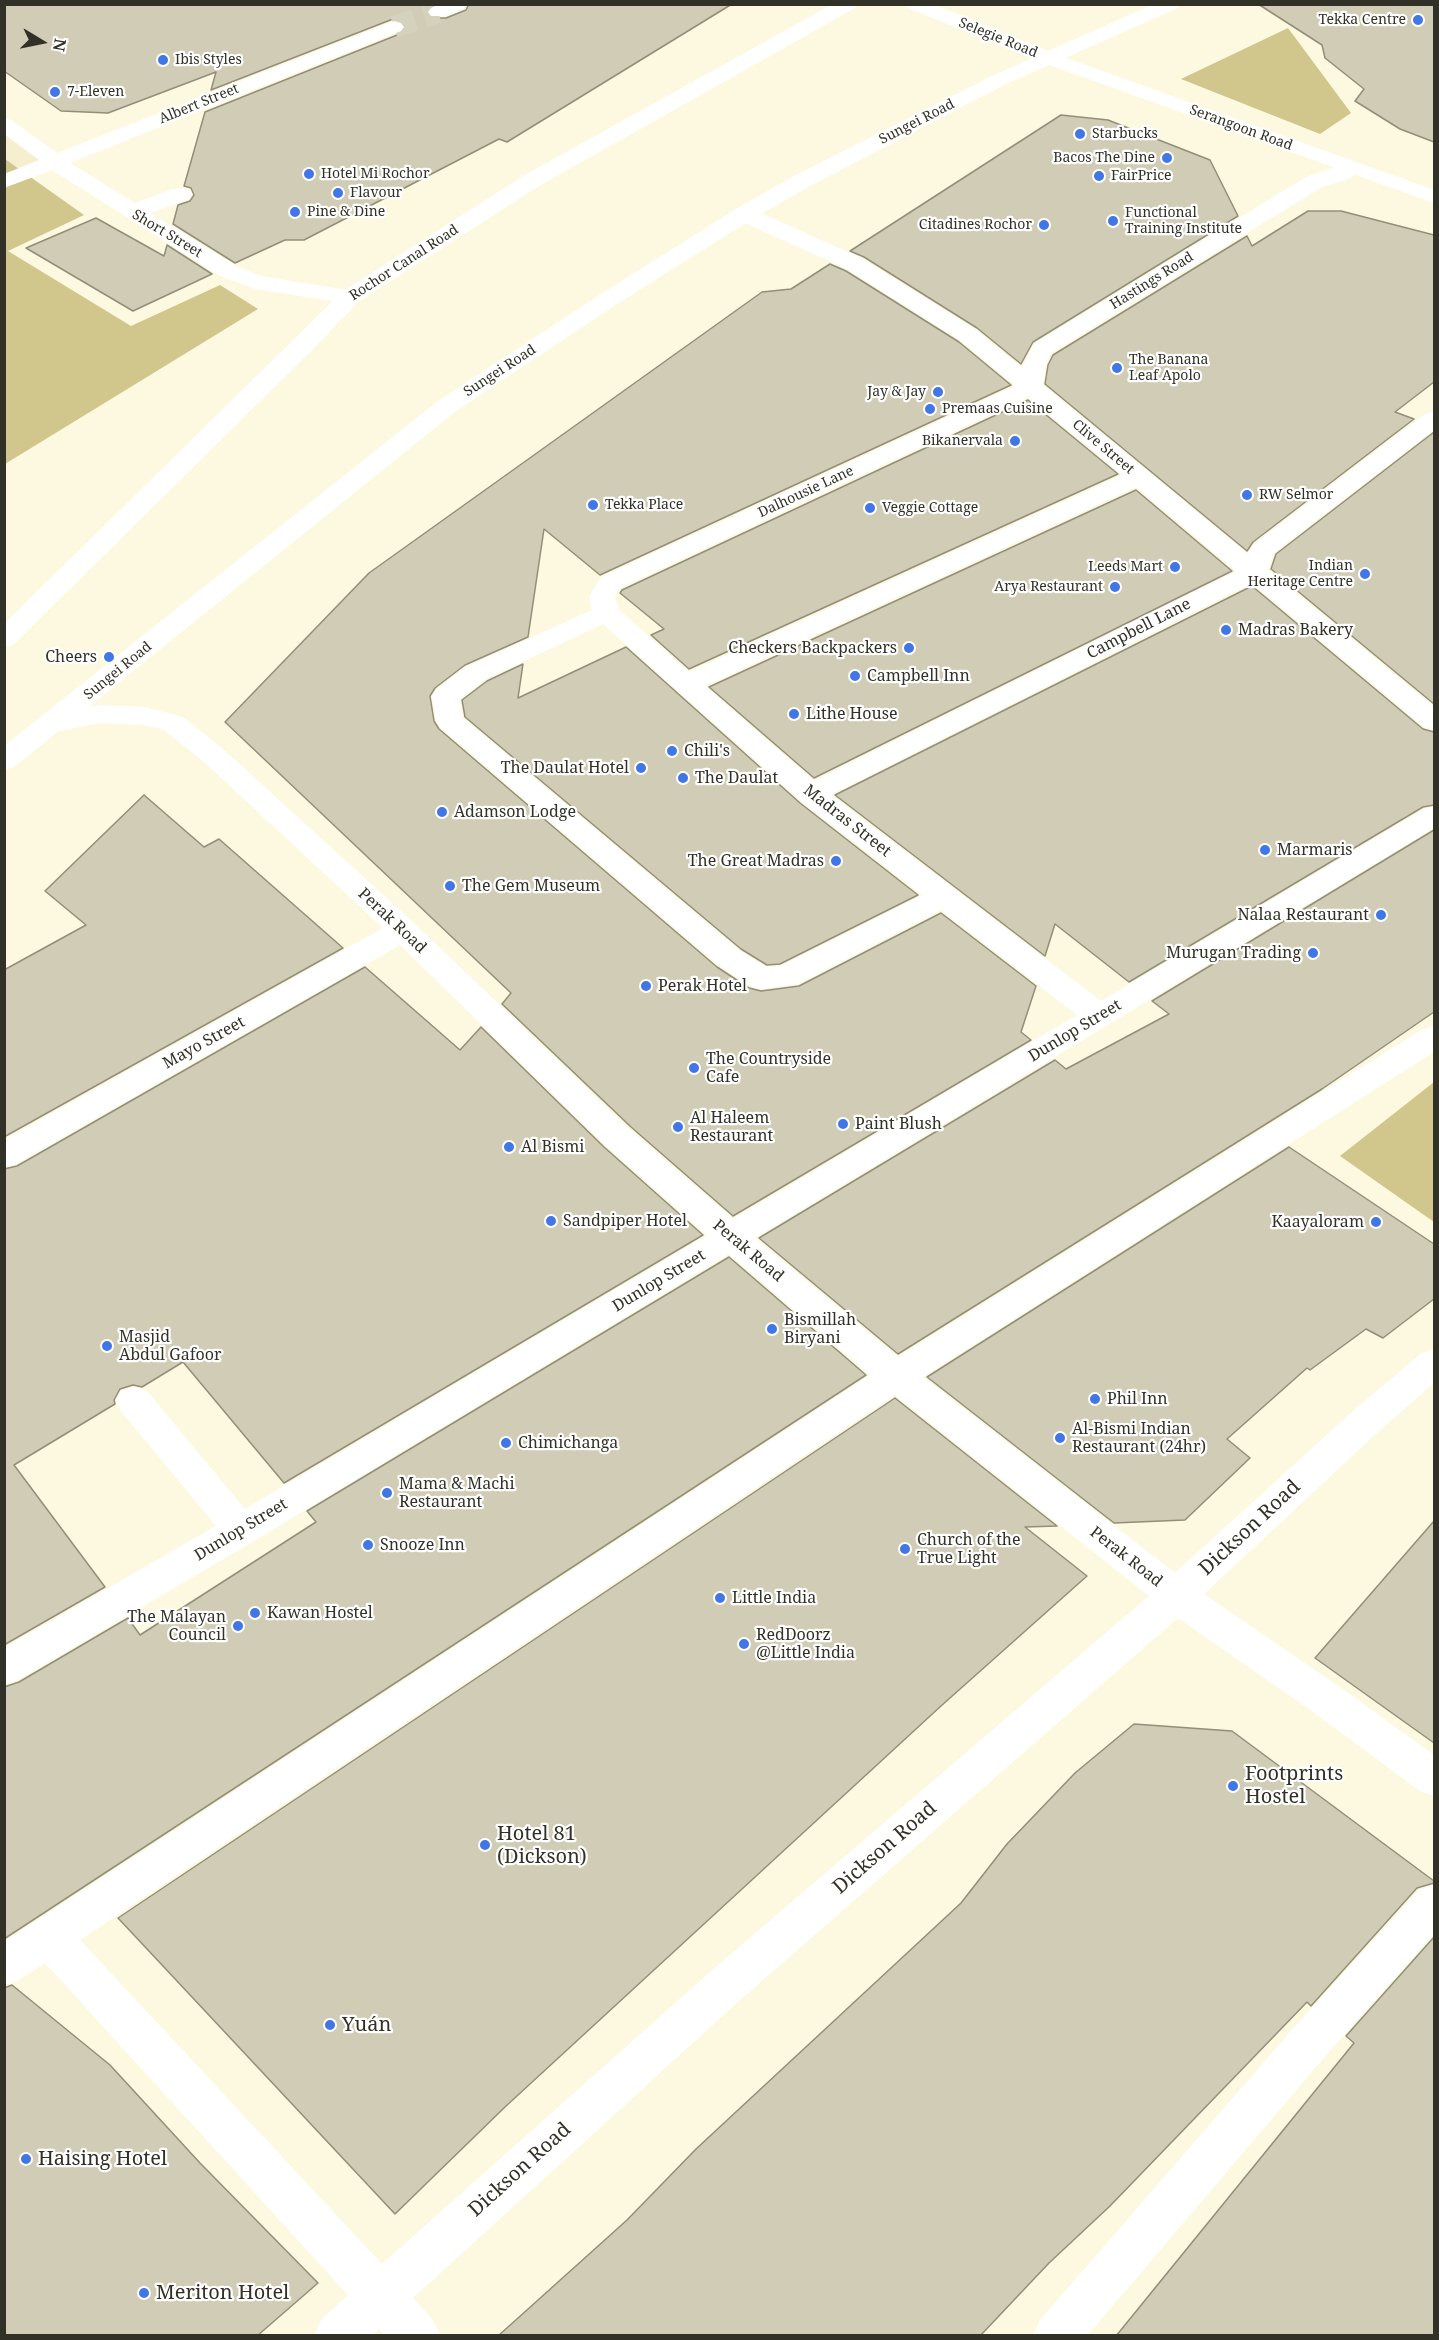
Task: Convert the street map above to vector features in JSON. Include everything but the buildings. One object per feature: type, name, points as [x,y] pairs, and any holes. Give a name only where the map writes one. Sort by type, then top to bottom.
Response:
[{"type":"main road","points":[[438,12],[458,4]]},
{"type":"main road","name":"Rochor Canal Road","points":[[4,639],[304,345],[350,297],[531,181],[848,4]]},
{"type":"main road","name":"Selegie Road","points":[[915,4],[1048,58]]},
{"type":"main road","name":"Sungei Road","points":[[4,761],[55,723],[447,406],[744,214],[999,80],[1171,4]]},
{"type":"main road","name":"Albert Street","points":[[4,182],[394,27]]},
{"type":"main road","name":"Serangoon Road","points":[[1048,58],[1345,171],[1434,197]]},
{"type":"main road","name":"Short Street","points":[[4,124],[54,161],[131,212],[228,271],[256,282],[350,297]]},
{"type":"main road","name":"Hastings Road","points":[[1032,375],[1329,189],[1345,171]]},
{"type":"main road","points":[[131,212],[180,194]]},
{"type":"main road","name":"Clive Street","points":[[744,214],[855,264],[1032,375],[1138,477],[1434,721]]},
{"type":"main road","name":"Dalhousie Lane","points":[[606,613],[602,597],[610,584],[1032,375]]},
{"type":"main road","points":[[1254,572],[1263,549],[1434,419]]},
{"type":"main road","points":[[688,683],[1138,477]]},
{"type":"main road","name":"Campbell Lane","points":[[811,794],[1254,572]]},
{"type":"main road","points":[[606,613],[476,674],[446,696],[450,721],[729,958],[761,978],[787,976],[944,896]]},
{"type":"main road","name":"Madras Street","points":[[606,613],[811,794],[1100,1016]]},
{"type":"main road","name":"Perak Road","points":[[55,723],[99,714],[144,716],[173,723],[213,755],[403,930],[617,1137],[896,1376],[1176,1596],[1330,1702],[1434,1778]]},
{"type":"main road","name":"Dunlop Street","points":[[4,1668],[241,1530],[1434,816]]},
{"type":"main road","name":"Mayo Street","points":[[4,1155],[403,930]]},
{"type":"main road","points":[[4,1966],[896,1376],[1434,1037]]},
{"type":"main road","name":"Dickson Road","points":[[337,2336],[725,1986],[1176,1596],[1366,1421],[1434,1363]]},
{"type":"main road","points":[[134,1401],[241,1530]]},
{"type":"main road","points":[[1056,2336],[1306,2046],[1434,1904]]},
{"type":"main road","points":[[50,1936],[417,2336]]},
{"type":"shaded area","points":[[1288,28],[1351,113],[1320,134],[1181,79]]},
{"type":"shaded area","points":[[5,130],[43,159],[5,175]]},
{"type":"shaded area","points":[[5,159],[84,215],[8,251],[131,326],[220,285],[258,309],[5,464]]},
{"type":"shaded area","points":[[1434,1082],[1434,1222],[1340,1156]]},
{"type":"tunnel","points":[[394,27],[438,12]]},
{"type":"place","name":"Tekka Centre","points":[[1418,20]]},
{"type":"place","name":"Ibis Styles","points":[[163,60]]},
{"type":"place","name":"7-Eleven","points":[[55,92]]},
{"type":"place","name":"Starbucks","points":[[1080,134]]},
{"type":"place","name":"Bacos The Dine","points":[[1167,158]]},
{"type":"place","name":"Hotel Mi Rochor","points":[[309,174]]},
{"type":"place","name":"FairPrice","points":[[1099,176]]},
{"type":"place","name":"Flavour","points":[[338,193]]},
{"type":"place","name":"Pine & Dine","points":[[295,212]]},
{"type":"place","name":"Functional Training Institute","points":[[1113,221]]},
{"type":"place","name":"Citadines Rochor","points":[[1044,225]]},
{"type":"place","name":"The Banana Leaf Apolo","points":[[1117,368]]},
{"type":"place","name":"Jay & Jay","points":[[938,392]]},
{"type":"place","name":"Premaas Cuisine","points":[[930,409]]},
{"type":"place","name":"Bikanervala","points":[[1015,441]]},
{"type":"place","name":"RW Selmor","points":[[1247,495]]},
{"type":"place","name":"Tekka Place","points":[[593,505]]},
{"type":"place","name":"Veggie Cottage","points":[[870,508]]},
{"type":"place","name":"Leeds Mart","points":[[1175,567]]},
{"type":"place","name":"Indian Heritage Centre","points":[[1365,574]]},
{"type":"place","name":"Arya Restaurant","points":[[1115,587]]},
{"type":"place","name":"Madras Bakery","points":[[1226,630]]},
{"type":"place","name":"Checkers Backpackers","points":[[909,648]]},
{"type":"place","name":"Cheers","points":[[109,657]]},
{"type":"place","name":"Campbell Inn","points":[[855,676]]},
{"type":"place","name":"Lithe House","points":[[794,714]]},
{"type":"place","name":"Chili's","points":[[672,751]]},
{"type":"place","name":"The Daulat Hotel","points":[[641,768]]},
{"type":"place","name":"The Daulat","points":[[683,778]]},
{"type":"place","name":"Adamson Lodge","points":[[442,812]]},
{"type":"place","name":"Marmaris","points":[[1265,850]]},
{"type":"place","name":"The Great Madras","points":[[836,861]]},
{"type":"place","name":"The Gem Museum","points":[[450,886]]},
{"type":"place","name":"Nalaa Restaurant","points":[[1381,915]]},
{"type":"place","name":"Murugan Trading","points":[[1313,953]]},
{"type":"place","name":"Perak Hotel","points":[[646,986]]},
{"type":"place","name":"The Countryside Cafe","points":[[694,1068]]},
{"type":"place","name":"Paint Blush","points":[[843,1124]]},
{"type":"place","name":"Al Haleem Restaurant","points":[[678,1127]]},
{"type":"place","name":"Al Bismi","points":[[509,1147]]},
{"type":"place","name":"Sandpiper Hotel","points":[[551,1221]]},
{"type":"place","name":"Kaayaloram","points":[[1376,1222]]},
{"type":"place","name":"Bismillah Biryani","points":[[772,1329]]},
{"type":"place","name":"Masjid Abdul Gafoor","points":[[107,1346]]},
{"type":"place","name":"Phil Inn","points":[[1095,1399]]},
{"type":"place","name":"Al-Bismi Indian Restaurant (24hr)","points":[[1060,1438]]},
{"type":"place","name":"Chimichanga","points":[[506,1443]]},
{"type":"place","name":"Mama & Machi Restaurant","points":[[387,1493]]},
{"type":"place","name":"Snooze Inn","points":[[368,1545]]},
{"type":"place","name":"Church of the True Light","points":[[905,1549]]},
{"type":"place","name":"Little India","points":[[720,1598]]},
{"type":"place","name":"Kawan Hostel","points":[[255,1613]]},
{"type":"place","name":"The Malayan Council","points":[[238,1626]]},
{"type":"place","name":"RedDoorz @Little India","points":[[744,1644]]},
{"type":"place","name":"Footprints Hostel","points":[[1233,1786]]},
{"type":"place","name":"Hotel 81 (Dickson)","points":[[485,1845]]},
{"type":"place","name":"Yuán","points":[[330,2025]]},
{"type":"place","name":"Haising Hotel","points":[[26,2159]]},
{"type":"place","name":"Meriton Hotel","points":[[144,2293]]}]
